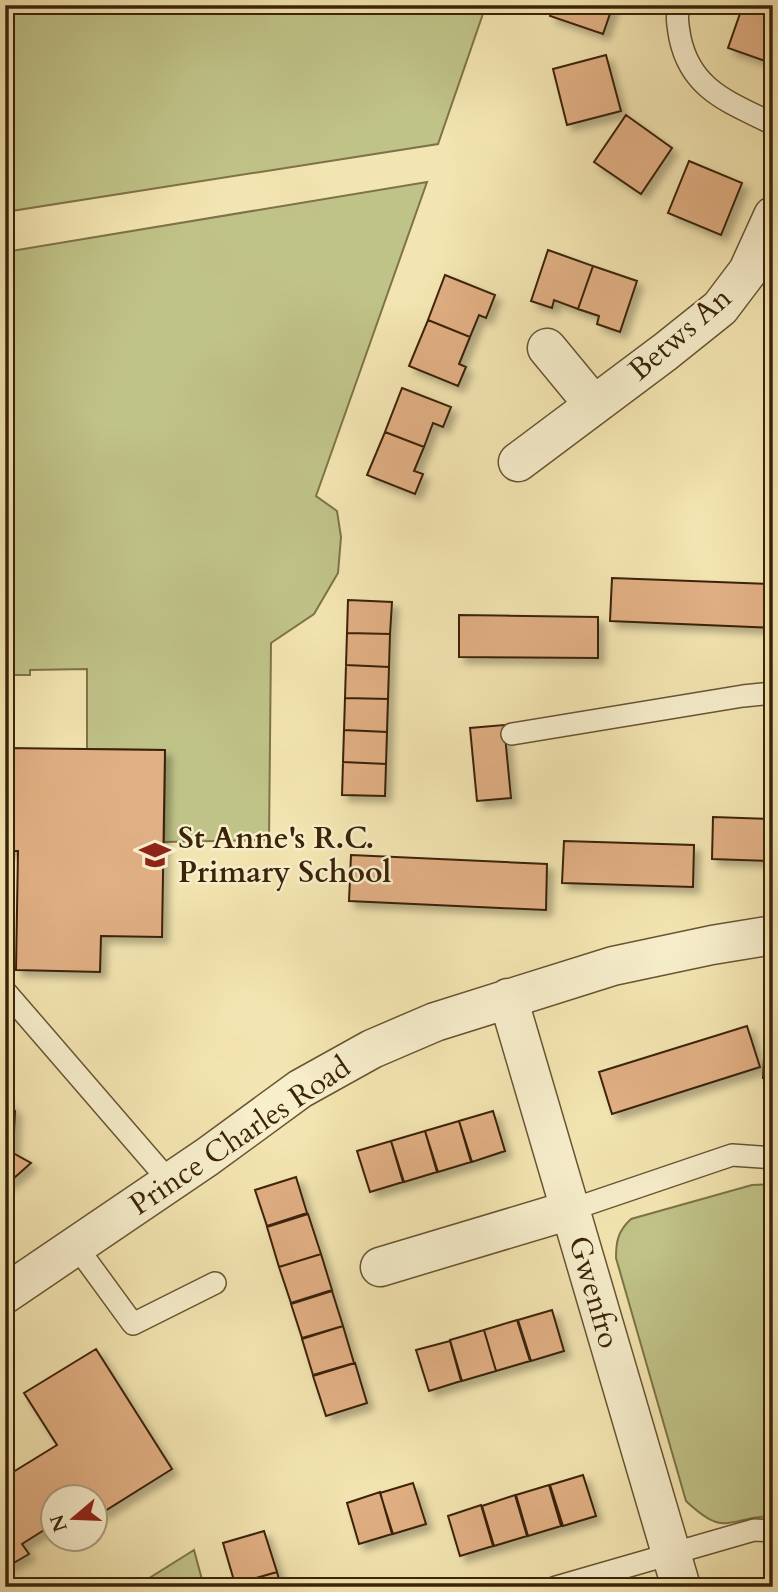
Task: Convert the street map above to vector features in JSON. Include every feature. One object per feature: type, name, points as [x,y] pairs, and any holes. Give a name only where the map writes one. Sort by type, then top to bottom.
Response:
[{"type":"street","name":"Betws An","points":[[518,462],[720,308],[748,271],[773,216]]},
{"type":"street","points":[[547,348],[594,405]]},
{"type":"street","name":"Prince Charles Road","points":[[5,1294],[170,1182],[300,1089],[372,1049],[435,1022],[613,966],[773,935]]},
{"type":"street","name":"Gwenfro","points":[[508,998],[676,1570]]},
{"type":"street","points":[[380,1267],[570,1210]]},
{"type":"lane","points":[[679,5],[676,16],[684,57],[704,86],[773,124]]},
{"type":"lane","points":[[512,734],[773,693]]},
{"type":"lane","points":[[5,991],[170,1182]]},
{"type":"lane","points":[[570,1210],[732,1155],[773,1158]]},
{"type":"lane","points":[[76,1246],[133,1324],[215,1283]]},
{"type":"lane","points":[[556,1587],[676,1570],[754,1530],[773,1531]]},
{"type":"green space","points":[[5,5],[486,5],[438,144],[5,212]]},
{"type":"green space","points":[[427,182],[316,496],[337,511],[341,537],[338,573],[314,614],[271,643],[269,840],[164,842],[165,750],[87,749],[87,669],[30,670],[30,675],[5,675],[5,252]]},
{"type":"green space","points":[[773,1184],[773,1516],[719,1523],[699,1513],[686,1501],[616,1258],[617,1241],[631,1219],[752,1185]]},
{"type":"green space","points":[[194,1550],[204,1587],[135,1587]]},
{"type":"building","points":[[554,5],[613,5],[603,34],[550,16]]},
{"type":"building","points":[[743,5],[773,5],[773,49],[768,62],[728,48]]},
{"type":"building","points":[[606,55],[621,111],[567,125],[553,69]]},
{"type":"building","points":[[626,115],[672,148],[641,194],[594,162]]},
{"type":"building","points":[[689,161],[742,183],[721,235],[668,213]]},
{"type":"building","points":[[548,250],[593,266],[578,309],[554,300],[552,308],[531,301]]},
{"type":"building","points":[[593,266],[637,281],[620,332],[597,324],[599,316],[578,309]]},
{"type":"building","points":[[445,275],[495,295],[486,318],[479,315],[470,337],[428,320]]},
{"type":"building","points":[[428,320],[470,337],[459,364],[466,367],[458,386],[409,366]]},
{"type":"building","points":[[402,388],[451,407],[443,427],[433,423],[424,447],[385,432]]},
{"type":"building","points":[[385,432],[424,447],[414,471],[423,474],[415,494],[367,475]]},
{"type":"building","points":[[612,578],[773,584],[773,628],[610,621]]},
{"type":"building","points":[[348,600],[392,602],[390,634],[347,633]]},
{"type":"building","points":[[459,615],[598,617],[598,658],[459,657]]},
{"type":"building","points":[[347,633],[390,634],[389,667],[346,665]]},
{"type":"building","points":[[346,665],[389,667],[388,699],[345,698]]},
{"type":"building","points":[[345,698],[388,699],[387,732],[344,730]]},
{"type":"building","points":[[504,725],[511,798],[477,801],[470,728]]},
{"type":"building","points":[[344,730],[387,732],[386,764],[343,762]]},
{"type":"building","points":[[5,748],[165,750],[162,937],[101,936],[100,972],[16,970],[18,851],[5,851]]},
{"type":"building","points":[[343,762],[386,764],[385,796],[342,795]]},
{"type":"building","points":[[713,817],[773,819],[773,861],[712,859]]},
{"type":"building","points":[[564,841],[694,845],[693,887],[562,883]]},
{"type":"building","points":[[351,855],[547,864],[546,910],[349,901]]},
{"type":"building","points":[[747,1026],[760,1067],[612,1114],[599,1072]]},
{"type":"building","points":[[765,1038],[773,1039],[773,1079],[763,1078]]},
{"type":"building","points":[[5,1099],[15,1111],[13,1153],[31,1163],[5,1186]]},
{"type":"building","points":[[493,1111],[505,1151],[472,1162],[459,1121]]},
{"type":"building","points":[[459,1121],[471,1162],[438,1172],[425,1131]]},
{"type":"building","points":[[425,1131],[437,1172],[404,1182],[391,1141]]},
{"type":"building","points":[[391,1141],[403,1182],[370,1192],[357,1151]]},
{"type":"building","points":[[296,1177],[307,1213],[267,1226],[255,1190]]},
{"type":"building","points":[[308,1214],[321,1254],[279,1267],[267,1227]]},
{"type":"building","points":[[321,1254],[332,1290],[291,1303],[279,1267]]},
{"type":"building","points":[[332,1291],[343,1326],[302,1338],[291,1304]]},
{"type":"building","points":[[552,1310],[564,1351],[531,1361],[518,1320]]},
{"type":"building","points":[[517,1320],[530,1361],[496,1371],[484,1330]]},
{"type":"building","points":[[343,1326],[354,1363],[313,1375],[302,1339]]},
{"type":"building","points":[[484,1330],[496,1371],[462,1381],[450,1340]]},
{"type":"building","points":[[450,1341],[461,1381],[429,1391],[416,1350]]},
{"type":"building","points":[[96,1349],[172,1469],[108,1509],[108,1484],[38,1484],[38,1534],[22,1544],[29,1554],[5,1568],[5,1477],[57,1445],[24,1393]]},
{"type":"building","points":[[355,1363],[367,1403],[326,1416],[313,1376]]},
{"type":"building","points":[[583,1475],[596,1516],[563,1526],[550,1485]]},
{"type":"building","points":[[413,1483],[426,1524],[393,1534],[380,1493]]},
{"type":"building","points":[[549,1485],[561,1526],[528,1536],[516,1495]]},
{"type":"building","points":[[380,1492],[392,1534],[359,1544],[347,1503]]},
{"type":"building","points":[[515,1495],[527,1536],[494,1546],[482,1506]]},
{"type":"building","points":[[481,1505],[493,1546],[460,1556],[448,1516]]},
{"type":"building","points":[[264,1531],[277,1572],[235,1584],[223,1543]]},
{"type":"building","points":[[277,1572],[281,1587],[236,1587],[235,1584]]},
{"type":"place","name":"St Anne's R.C. Primary School","points":[[155,855]]}]
